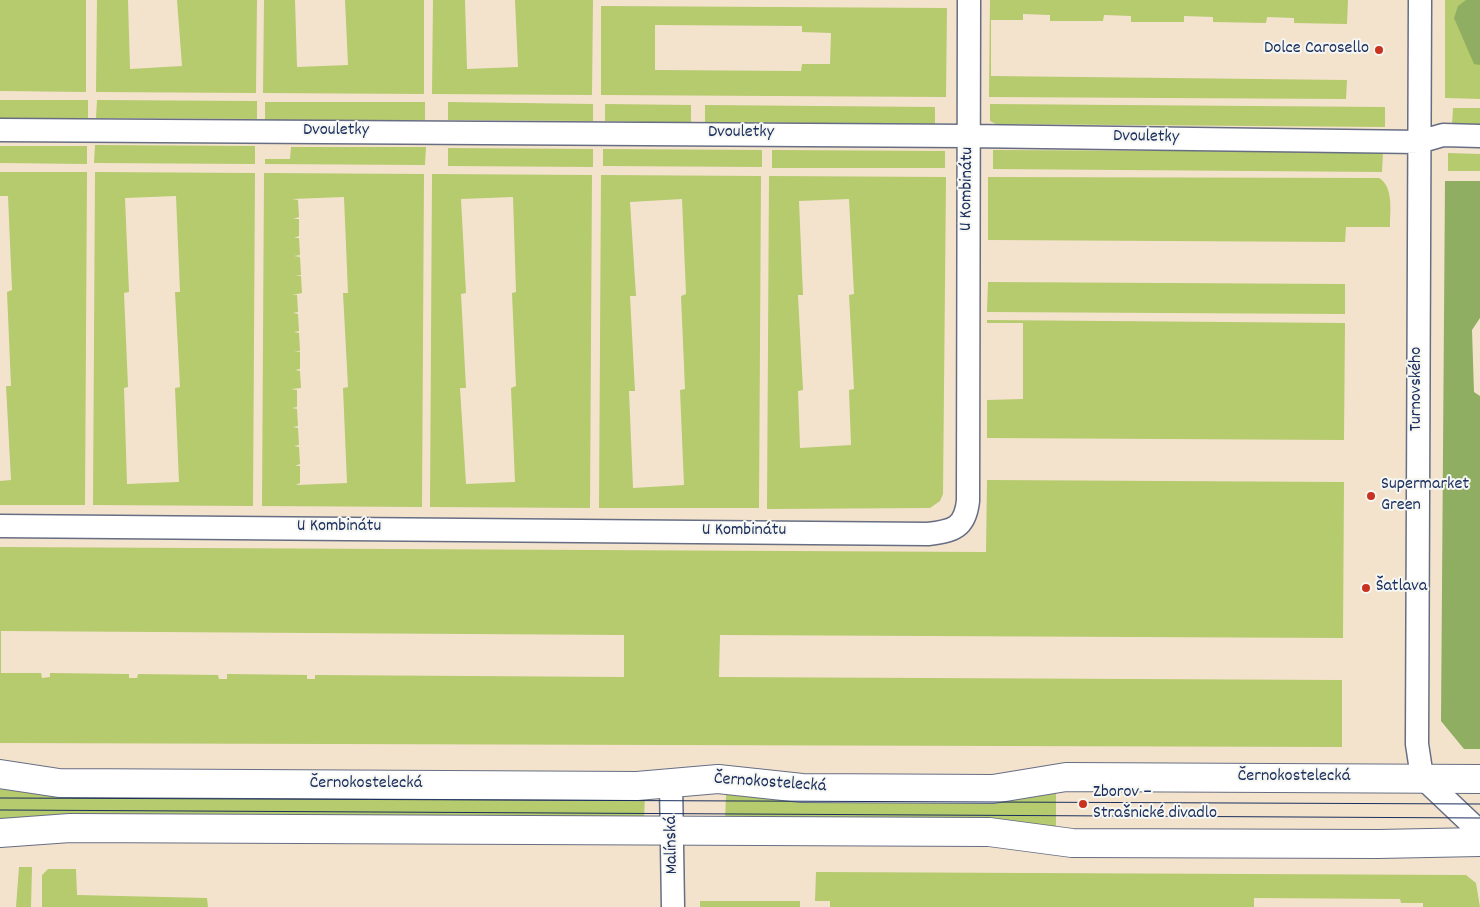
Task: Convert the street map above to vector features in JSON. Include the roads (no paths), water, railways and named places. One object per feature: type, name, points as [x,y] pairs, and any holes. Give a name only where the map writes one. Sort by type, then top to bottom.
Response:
[{"type":"main road","name":"Černokostelecká","points":[[0,774],[59,783],[615,786],[718,779],[808,788],[993,789],[1066,777],[1422,777],[1480,779]]},
{"type":"main road","points":[[0,833],[80,828],[672,830],[989,832],[1072,843],[1378,844],[1480,842]]},
{"type":"street","name":"U Kombinátu","points":[[0,526],[928,534],[953,530],[964,518],[968,501],[969,0]]},
{"type":"street","name":"Turnovského","points":[[1420,0],[1417,744],[1422,777]]},
{"type":"street","name":"Dvouletky","points":[[0,130],[968,136],[1419,142],[1443,135],[1480,136]]},
{"type":"street","points":[[1422,777],[1480,832]]},
{"type":"street","name":"Malínská","points":[[671,783],[673,907]]},
{"type":"tram line","points":[[0,798],[1480,804]]},
{"type":"tram line","points":[[0,810],[1480,818]]},
{"type":"place","name":"Dolce Carosello","points":[[1379,50]]},
{"type":"place","name":"Supermarket Green","points":[[1371,496]]},
{"type":"place","name":"Šatlava","points":[[1366,588]]},
{"type":"place","name":"Zborov – Strašnické divadlo","points":[[1083,804]]}]
